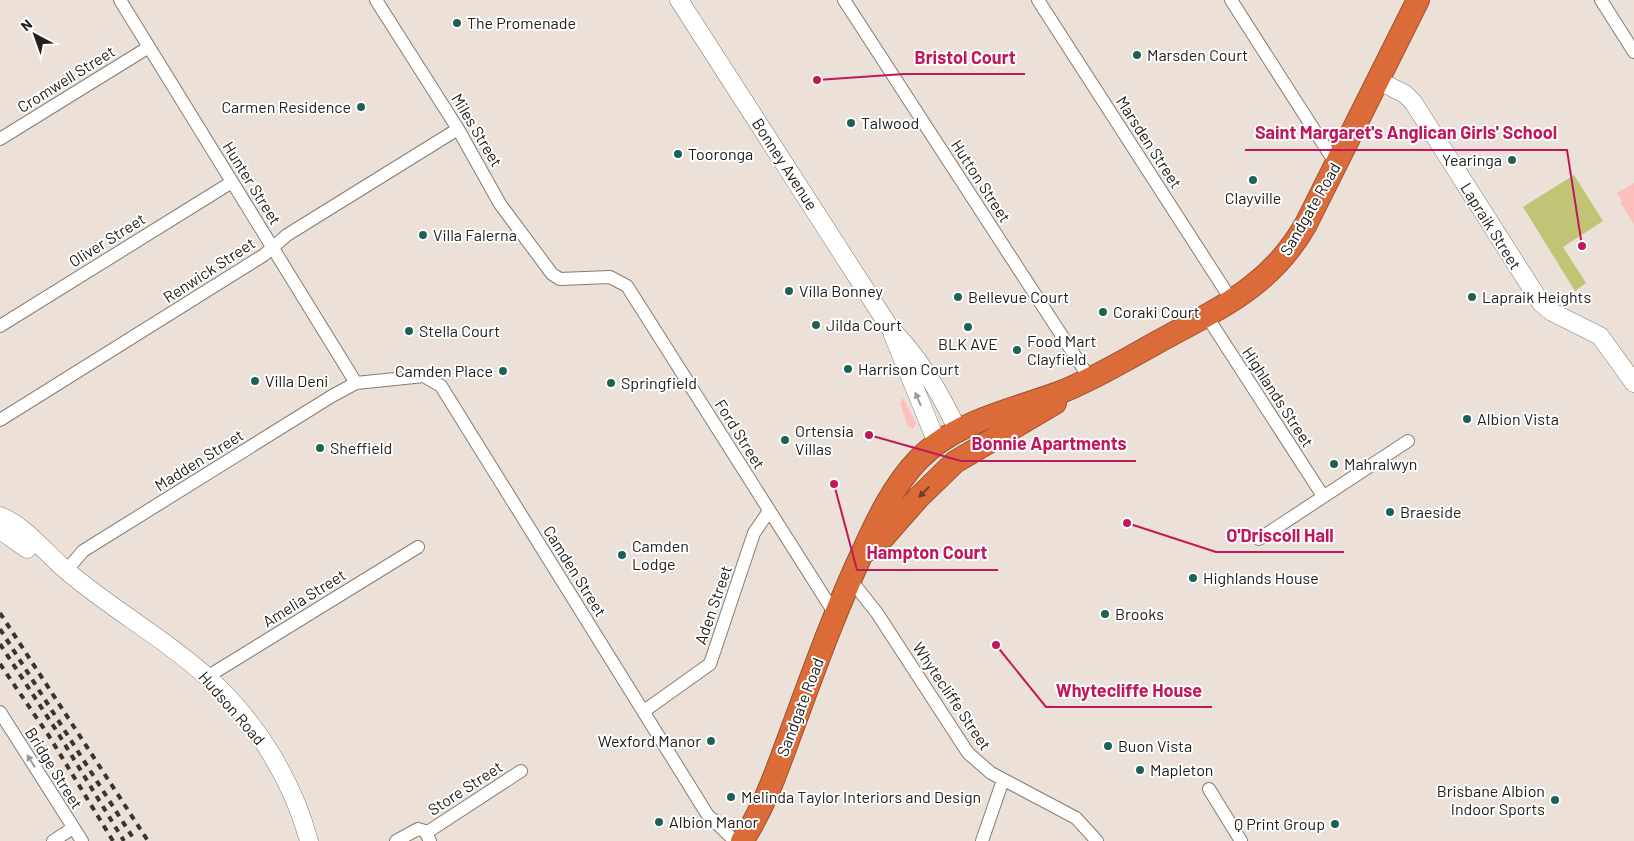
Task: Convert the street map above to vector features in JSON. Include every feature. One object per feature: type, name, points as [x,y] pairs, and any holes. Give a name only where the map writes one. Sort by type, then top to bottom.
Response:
[{"type":"highway","name":"Sandgate Road","points":[[852,575],[918,498],[962,458],[1038,414],[1085,382],[1232,301],[1267,275],[1287,254],[1301,232],[1379,81],[1418,0]]},
{"type":"highway","name":"Sandgate Road","points":[[742,841],[768,794],[835,614],[852,575],[876,523],[901,481],[919,458],[948,437],[1007,410],[1085,382]]},
{"type":"highway","points":[[948,437],[962,458]]},
{"type":"street","name":"Hunter Street","points":[[120,0],[356,383]]},
{"type":"street","name":"Miles Street","points":[[376,0],[458,129],[500,204],[552,274]]},
{"type":"street","name":"Bonney Avenue","points":[[679,0],[890,328],[912,384],[948,437]]},
{"type":"street","name":"Hutton Street","points":[[844,0],[1085,382]]},
{"type":"street","name":"Marsden Street","points":[[1038,0],[1232,301]]},
{"type":"street","points":[[1231,0],[1336,164]]},
{"type":"street","points":[[1601,0],[1634,52]]},
{"type":"street","name":"Cromwell Street","points":[[0,139],[148,46]]},
{"type":"street","name":"Lapraik Street","points":[[1379,81],[1404,94],[1413,102],[1541,303],[1552,312],[1600,336],[1634,383]]},
{"type":"street","name":"Renwick Street","points":[[0,420],[264,255],[287,235],[458,129]]},
{"type":"street","name":"Oliver Street","points":[[0,326],[232,182]]},
{"type":"street","name":"Ford Street","points":[[552,274],[560,279],[610,277],[627,286],[835,614]]},
{"type":"street","name":"Highlands Street","points":[[1206,315],[1323,496]]},
{"type":"street","name":"Camden Street","points":[[356,383],[424,376],[441,386],[707,814],[736,841]]},
{"type":"street","name":"Madden Street","points":[[66,571],[83,552],[324,401],[356,383]]},
{"type":"street","points":[[1259,538],[1408,441]]},
{"type":"street","name":"Aden Street","points":[[644,711],[710,664],[754,533],[769,511]]},
{"type":"street","name":"Hudson Road","points":[[0,516],[40,545],[66,571],[207,676],[237,709],[282,772],[298,805],[310,841]]},
{"type":"street","name":"Hudson Road","points":[[0,530],[34,554],[66,571]]},
{"type":"street","name":"Amelia Street","points":[[207,676],[418,547]]},
{"type":"street","name":"Whytecliffe Street","points":[[852,575],[968,753],[983,768],[1076,818],[1097,841]]},
{"type":"street","name":"Bridge Street","points":[[0,712],[82,841]]},
{"type":"street","name":"Store Street","points":[[396,841],[416,829],[421,829],[428,837],[521,771]]},
{"type":"street","points":[[982,841],[1003,780]]},
{"type":"street","points":[[1209,789],[1242,841]]},
{"type":"street","points":[[53,841],[74,828]]},
{"type":"shaded area","points":[[1574,175],[1603,221],[1563,247],[1586,283],[1575,291],[1523,207]]},
{"type":"shaded area","points":[[1634,183],[1634,224],[1620,202],[1622,201],[1617,193]]},
{"type":"shaded area","points":[[903,398],[916,423],[913,429],[908,426],[900,403]]},
{"type":"railway","points":[[0,613],[148,841]]},
{"type":"railway","points":[[0,629],[135,841]]},
{"type":"railway","points":[[0,644],[56,730],[124,841]]},
{"type":"railway","points":[[0,664],[49,736],[113,841]]},
{"type":"place","name":"The Promenade","points":[[457,23]]},
{"type":"place","name":"Marsden Court","points":[[1137,55]]},
{"type":"place","name":"Bristol Court","points":[[817,80]]},
{"type":"place","name":"Carmen Residence","points":[[361,107]]},
{"type":"place","name":"Talwood","points":[[851,123]]},
{"type":"place","name":"Tooronga","points":[[678,154]]},
{"type":"place","name":"Yearinga","points":[[1512,160]]},
{"type":"place","name":"Clayville","points":[[1253,180]]},
{"type":"place","name":"Villa Falerna","points":[[423,235]]},
{"type":"place","name":"Saint Margaret's Anglican Girls' School","points":[[1582,246]]},
{"type":"place","name":"Villa Bonney","points":[[789,291]]},
{"type":"place","name":"Bellevue Court","points":[[958,297]]},
{"type":"place","name":"Lapraik Heights","points":[[1472,297]]},
{"type":"place","name":"Coraki Court","points":[[1103,312]]},
{"type":"place","name":"Jilda Court","points":[[816,325]]},
{"type":"place","name":"BLK AVE","points":[[968,327]]},
{"type":"place","name":"Stella Court","points":[[409,331]]},
{"type":"place","name":"Food Mart Clayfield","points":[[1017,350]]},
{"type":"place","name":"Harrison Court","points":[[848,369]]},
{"type":"place","name":"Camden Place","points":[[503,371]]},
{"type":"place","name":"Villa Deni","points":[[255,381]]},
{"type":"place","name":"Springfield","points":[[611,383]]},
{"type":"place","name":"Albion Vista","points":[[1467,419]]},
{"type":"place","name":"Bonnie Apartments","points":[[869,435]]},
{"type":"place","name":"Ortensia Villas","points":[[785,440]]},
{"type":"place","name":"Sheffield","points":[[320,448]]},
{"type":"place","name":"Mahralwyn","points":[[1334,464]]},
{"type":"place","name":"Hampton Court","points":[[834,484]]},
{"type":"place","name":"Braeside","points":[[1390,512]]},
{"type":"place","name":"O'Driscoll Hall","points":[[1127,523]]},
{"type":"place","name":"Camden Lodge","points":[[622,555]]},
{"type":"place","name":"Highlands House","points":[[1193,578]]},
{"type":"place","name":"Brooks","points":[[1105,614]]},
{"type":"place","name":"Whytecliffe House","points":[[996,645]]},
{"type":"place","name":"Wexford Manor","points":[[711,741]]},
{"type":"place","name":"Buon Vista","points":[[1108,746]]},
{"type":"place","name":"Mapleton","points":[[1140,770]]},
{"type":"place","name":"Melinda Taylor Interiors and Design","points":[[731,797]]},
{"type":"place","name":"Brisbane Albion Indoor Sports","points":[[1555,800]]},
{"type":"place","name":"Albion Manor","points":[[659,822]]},
{"type":"place","name":"Q Print Group","points":[[1335,824]]}]
